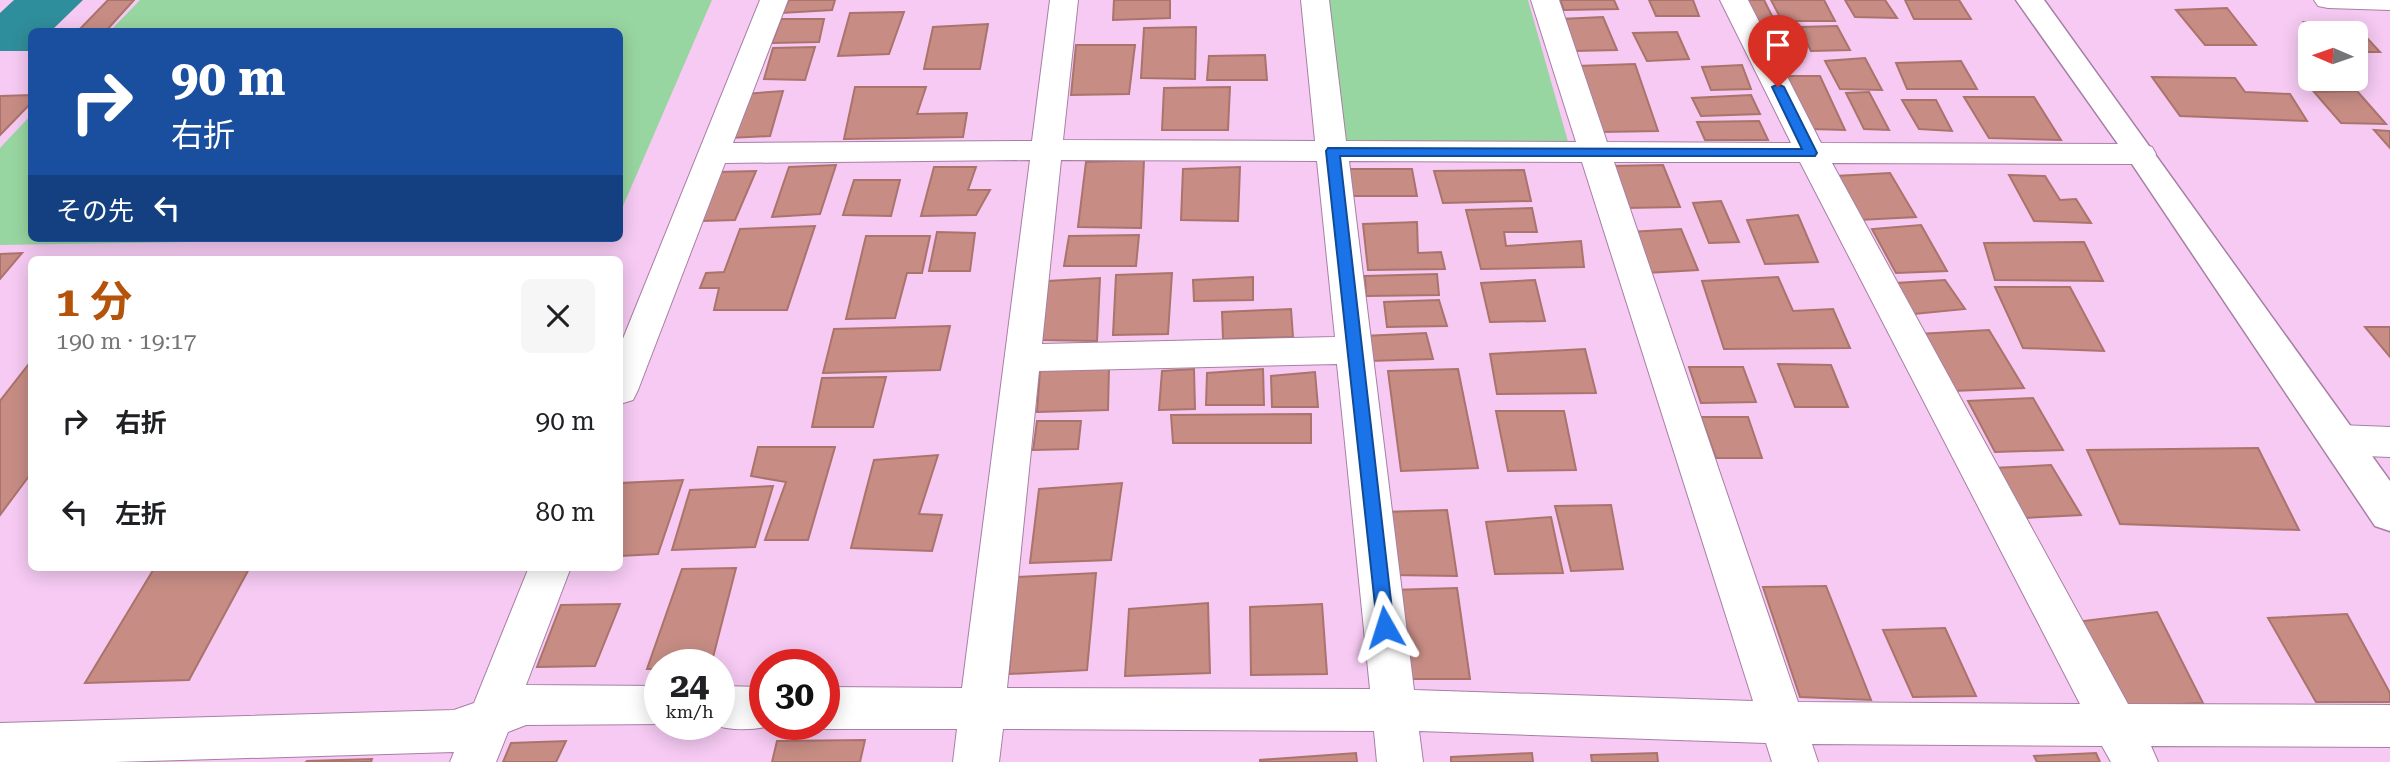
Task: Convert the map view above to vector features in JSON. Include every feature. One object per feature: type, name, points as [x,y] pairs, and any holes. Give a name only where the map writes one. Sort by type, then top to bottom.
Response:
[{"type":"street","points":[[623,382],[774,0]]},
{"type":"street","points":[[976,762],[1064,0]]},
{"type":"street","points":[[1315,0],[1400,762]]},
{"type":"street","points":[[1545,0],[1789,743]]},
{"type":"street","points":[[1734,0],[1811,153],[2124,743]]},
{"type":"street","points":[[2030,0],[2141,154],[2390,513]]},
{"type":"street","points":[[2328,0],[2390,2]]},
{"type":"street","points":[[2361,1],[2390,30]]},
{"type":"street","points":[[713,153],[1048,150],[2141,154]]},
{"type":"street","points":[[1024,358],[1355,350]]},
{"type":"street","points":[[2339,440],[2390,442]]},
{"type":"street","points":[[473,762],[548,571]]},
{"type":"street","points":[[0,744],[169,750],[454,732],[526,705],[644,706]]},
{"type":"street","points":[[840,708],[1394,710],[1789,743],[2124,743],[2390,726]]},
{"type":"shaded area","points":[[14,0],[83,0],[54,28],[28,28],[28,51],[0,51],[0,13]]},
{"type":"shaded area","points":[[140,0],[712,0],[623,206],[623,28],[113,28]]},
{"type":"shaded area","points":[[1328,0],[1528,0],[1569,145],[1345,145]]},
{"type":"shaded area","points":[[28,118],[28,242],[194,242],[0,245],[0,148]]},
{"type":"building","points":[[108,0],[134,0],[109,28],[81,28]]},
{"type":"building","points":[[789,0],[835,0],[832,10],[782,13]]},
{"type":"building","points":[[1114,0],[1170,0],[1170,18],[1113,20]]},
{"type":"building","points":[[1560,0],[1614,0],[1618,9],[1564,10]]},
{"type":"building","points":[[1649,0],[1693,0],[1699,16],[1656,16]]},
{"type":"building","points":[[1742,0],[1764,0],[1775,22],[1753,22]]},
{"type":"building","points":[[1771,0],[1824,0],[1835,21],[1782,21]]},
{"type":"building","points":[[1845,0],[1885,0],[1897,18],[1855,17]]},
{"type":"building","points":[[1905,0],[1959,0],[1971,19],[1914,19]]},
{"type":"building","points":[[2227,8],[2256,45],[2205,45],[2176,10]]},
{"type":"building","points":[[904,12],[889,54],[838,56],[850,13]]},
{"type":"building","points":[[1603,17],[1617,50],[1573,51],[1561,19]]},
{"type":"building","points":[[781,19],[824,19],[819,42],[772,43]]},
{"type":"building","points":[[988,24],[980,69],[924,69],[933,27]]},
{"type":"building","points":[[1837,26],[1850,50],[1811,51],[1799,27]]},
{"type":"building","points":[[1196,27],[1195,79],[1141,78],[1144,28]]},
{"type":"building","points":[[1677,32],[1689,59],[1647,61],[1633,33]]},
{"type":"building","points":[[2368,39],[2380,52],[2368,52]]},
{"type":"building","points":[[1076,45],[1135,45],[1129,94],[1071,95]]},
{"type":"building","points":[[815,47],[805,80],[764,79],[773,48]]},
{"type":"building","points":[[1265,55],[1267,80],[1207,80],[1209,56]]},
{"type":"building","points":[[1865,58],[1882,90],[1840,89],[1825,61]]},
{"type":"building","points":[[1961,61],[1977,89],[1907,89],[1896,63]]},
{"type":"building","points":[[1635,64],[1658,131],[1601,132],[1577,66]]},
{"type":"building","points":[[1742,65],[1751,89],[1711,90],[1702,67]]},
{"type":"building","points":[[1784,76],[1820,76],[1845,130],[1811,129]]},
{"type":"building","points":[[2152,77],[2235,78],[2245,92],[2290,94],[2307,121],[2180,116]]},
{"type":"building","points":[[855,87],[926,87],[917,114],[967,113],[963,137],[844,139]]},
{"type":"building","points":[[1230,87],[1228,130],[1162,130],[1164,88]]},
{"type":"building","points":[[783,91],[770,136],[730,138],[744,94]]},
{"type":"building","points":[[2357,91],[2386,124],[2341,123],[2314,92]]},
{"type":"building","points":[[1869,92],[1889,130],[1864,129],[1846,93]]},
{"type":"building","points":[[28,95],[28,106],[0,135],[0,96]]},
{"type":"building","points":[[1751,95],[1760,114],[1701,116],[1692,98]]},
{"type":"building","points":[[1964,97],[2034,97],[2061,140],[1989,138]]},
{"type":"building","points":[[1902,100],[1936,100],[1952,131],[1919,129]]},
{"type":"building","points":[[1759,121],[1768,140],[1705,140],[1697,122]]},
{"type":"building","points":[[2374,130],[2390,131],[2390,148]]},
{"type":"building","points":[[1144,160],[1141,228],[1078,227],[1086,162]]},
{"type":"building","points":[[836,165],[820,214],[772,217],[789,167]]},
{"type":"building","points":[[1663,165],[1680,207],[1625,208],[1611,166]]},
{"type":"building","points":[[934,167],[976,167],[968,190],[990,190],[976,215],[921,216]]},
{"type":"building","points":[[1240,167],[1238,221],[1181,220],[1183,169]]},
{"type":"building","points":[[1346,169],[1412,169],[1417,196],[1348,196]]},
{"type":"building","points":[[1524,170],[1531,201],[1443,203],[1434,171]]},
{"type":"building","points":[[756,171],[735,220],[702,221],[718,172]]},
{"type":"building","points":[[1890,173],[1916,217],[1859,220],[1836,176]]},
{"type":"building","points":[[2009,175],[2045,176],[2060,200],[2076,199],[2091,223],[2034,221]]},
{"type":"building","points":[[854,180],[900,180],[891,216],[843,215]]},
{"type":"building","points":[[1721,201],[1739,242],[1709,243],[1693,203]]},
{"type":"building","points":[[1532,208],[1537,232],[1504,232],[1506,246],[1581,241],[1584,267],[1481,269],[1466,210]]},
{"type":"building","points":[[1798,215],[1818,262],[1765,264],[1747,220]]},
{"type":"building","points":[[1417,222],[1418,253],[1441,252],[1445,269],[1368,270],[1363,224]]},
{"type":"building","points":[[1921,225],[1947,271],[1896,273],[1872,229]]},
{"type":"building","points":[[815,226],[787,310],[714,310],[719,288],[700,288],[706,273],[724,272],[740,229]]},
{"type":"building","points":[[1681,229],[1698,270],[1646,273],[1630,232]]},
{"type":"building","points":[[937,232],[975,233],[970,271],[929,271]]},
{"type":"building","points":[[1139,235],[1136,266],[1064,266],[1069,236]]},
{"type":"building","points":[[866,236],[930,236],[922,273],[907,273],[895,318],[846,319]]},
{"type":"building","points":[[2084,242],[2103,281],[1995,280],[1984,243]]},
{"type":"building","points":[[22,253],[0,279],[0,254]]},
{"type":"building","points":[[1172,273],[1168,334],[1113,335],[1116,275]]},
{"type":"building","points":[[1437,274],[1439,295],[1366,296],[1365,276]]},
{"type":"building","points":[[1253,277],[1253,300],[1194,301],[1193,280]]},
{"type":"building","points":[[1778,277],[1793,311],[1833,309],[1850,348],[1724,349],[1702,281]]},
{"type":"building","points":[[1100,278],[1097,341],[1042,340],[1048,281]]},
{"type":"building","points":[[1535,280],[1545,321],[1490,322],[1481,283]]},
{"type":"building","points":[[1945,280],[1965,309],[1914,314],[1896,283]]},
{"type":"building","points":[[1995,287],[2070,287],[2104,351],[2023,348]]},
{"type":"building","points":[[1439,300],[1447,326],[1387,327],[1384,302]]},
{"type":"building","points":[[1291,309],[1293,337],[1223,339],[1222,312]]},
{"type":"building","points":[[950,326],[940,370],[823,373],[834,329]]},
{"type":"building","points":[[2365,327],[2390,327],[2390,357]]},
{"type":"building","points":[[1989,330],[2024,388],[1953,391],[1919,334]]},
{"type":"building","points":[[1426,333],[1433,359],[1369,361],[1364,336]]},
{"type":"building","points":[[1585,349],[1596,393],[1497,394],[1490,354]]},
{"type":"building","points":[[1778,364],[1831,365],[1848,407],[1795,407]]},
{"type":"building","points":[[28,365],[28,477],[0,515],[0,401]]},
{"type":"building","points":[[1109,367],[1108,410],[1037,412],[1040,370]]},
{"type":"building","points":[[1689,367],[1743,367],[1756,402],[1701,403]]},
{"type":"building","points":[[1194,369],[1195,409],[1159,410],[1162,371]]},
{"type":"building","points":[[1263,369],[1264,405],[1206,405],[1207,373]]},
{"type":"building","points":[[1458,369],[1478,468],[1401,471],[1388,371]]},
{"type":"building","points":[[1315,372],[1318,407],[1272,407],[1271,376]]},
{"type":"building","points":[[886,377],[873,427],[812,427],[822,378]]},
{"type":"building","points":[[2033,398],[2063,450],[1995,452],[1968,401]]},
{"type":"building","points":[[1496,411],[1564,411],[1576,470],[1508,471]]},
{"type":"building","points":[[1311,414],[1311,443],[1173,443],[1171,415]]},
{"type":"building","points":[[1701,417],[1748,417],[1762,458],[1716,458]]},
{"type":"building","points":[[1037,421],[1081,421],[1078,449],[1033,450]]},
{"type":"building","points":[[758,447],[835,447],[808,540],[765,540],[786,482],[751,476]]},
{"type":"building","points":[[2258,448],[2299,530],[2120,524],[2087,450]]},
{"type":"building","points":[[938,455],[919,514],[942,515],[932,551],[851,548],[874,460]]},
{"type":"building","points":[[2051,465],[2081,515],[2024,518],[1994,468]]},
{"type":"building","points":[[683,480],[658,554],[623,556],[623,483]]},
{"type":"building","points":[[1122,483],[1111,560],[1030,563],[1039,489]]},
{"type":"building","points":[[773,486],[755,547],[672,550],[690,490]]},
{"type":"building","points":[[1611,505],[1623,569],[1571,571],[1555,506]]},
{"type":"building","points":[[1447,510],[1457,576],[1391,575],[1383,512]]},
{"type":"building","points":[[1551,517],[1563,573],[1495,574],[1486,522]]},
{"type":"building","points":[[736,568],[715,649],[654,649],[682,569]]},
{"type":"building","points":[[153,571],[248,571],[189,680],[85,683]]},
{"type":"building","points":[[1096,573],[1087,670],[1009,674],[1018,577]]},
{"type":"building","points":[[1826,586],[1871,700],[1800,697],[1763,587]]},
{"type":"building","points":[[1457,588],[1470,679],[1403,679],[1392,590]]},
{"type":"building","points":[[1208,603],[1210,673],[1125,676],[1129,609]]},
{"type":"building","points":[[620,604],[595,666],[537,667],[561,605]]},
{"type":"building","points":[[1322,604],[1327,674],[1251,675],[1250,607]]},
{"type":"building","points":[[2157,612],[2203,703],[2121,707],[2075,622]]},
{"type":"building","points":[[2347,614],[2390,693],[2390,702],[2316,702],[2268,618]]},
{"type":"building","points":[[1945,628],[1976,696],[1913,697],[1883,630]]},
{"type":"building","points":[[865,740],[860,762],[772,762],[777,741]]},
{"type":"building","points":[[566,741],[556,762],[503,762],[511,743]]},
{"type":"building","points":[[1356,753],[1357,762],[1260,762],[1260,760]]},
{"type":"building","points":[[1532,753],[1533,762],[1451,762],[1451,757]]},
{"type":"building","points":[[1657,753],[1658,762],[1592,762],[1591,755]]},
{"type":"building","points":[[2096,753],[2100,762],[2037,762],[2034,756]]},
{"type":"building","points":[[372,759],[371,762],[306,762],[307,761]]},
{"type":"route","points":[[1385,627],[1333,151],[1811,153],[1778,87]]}]
